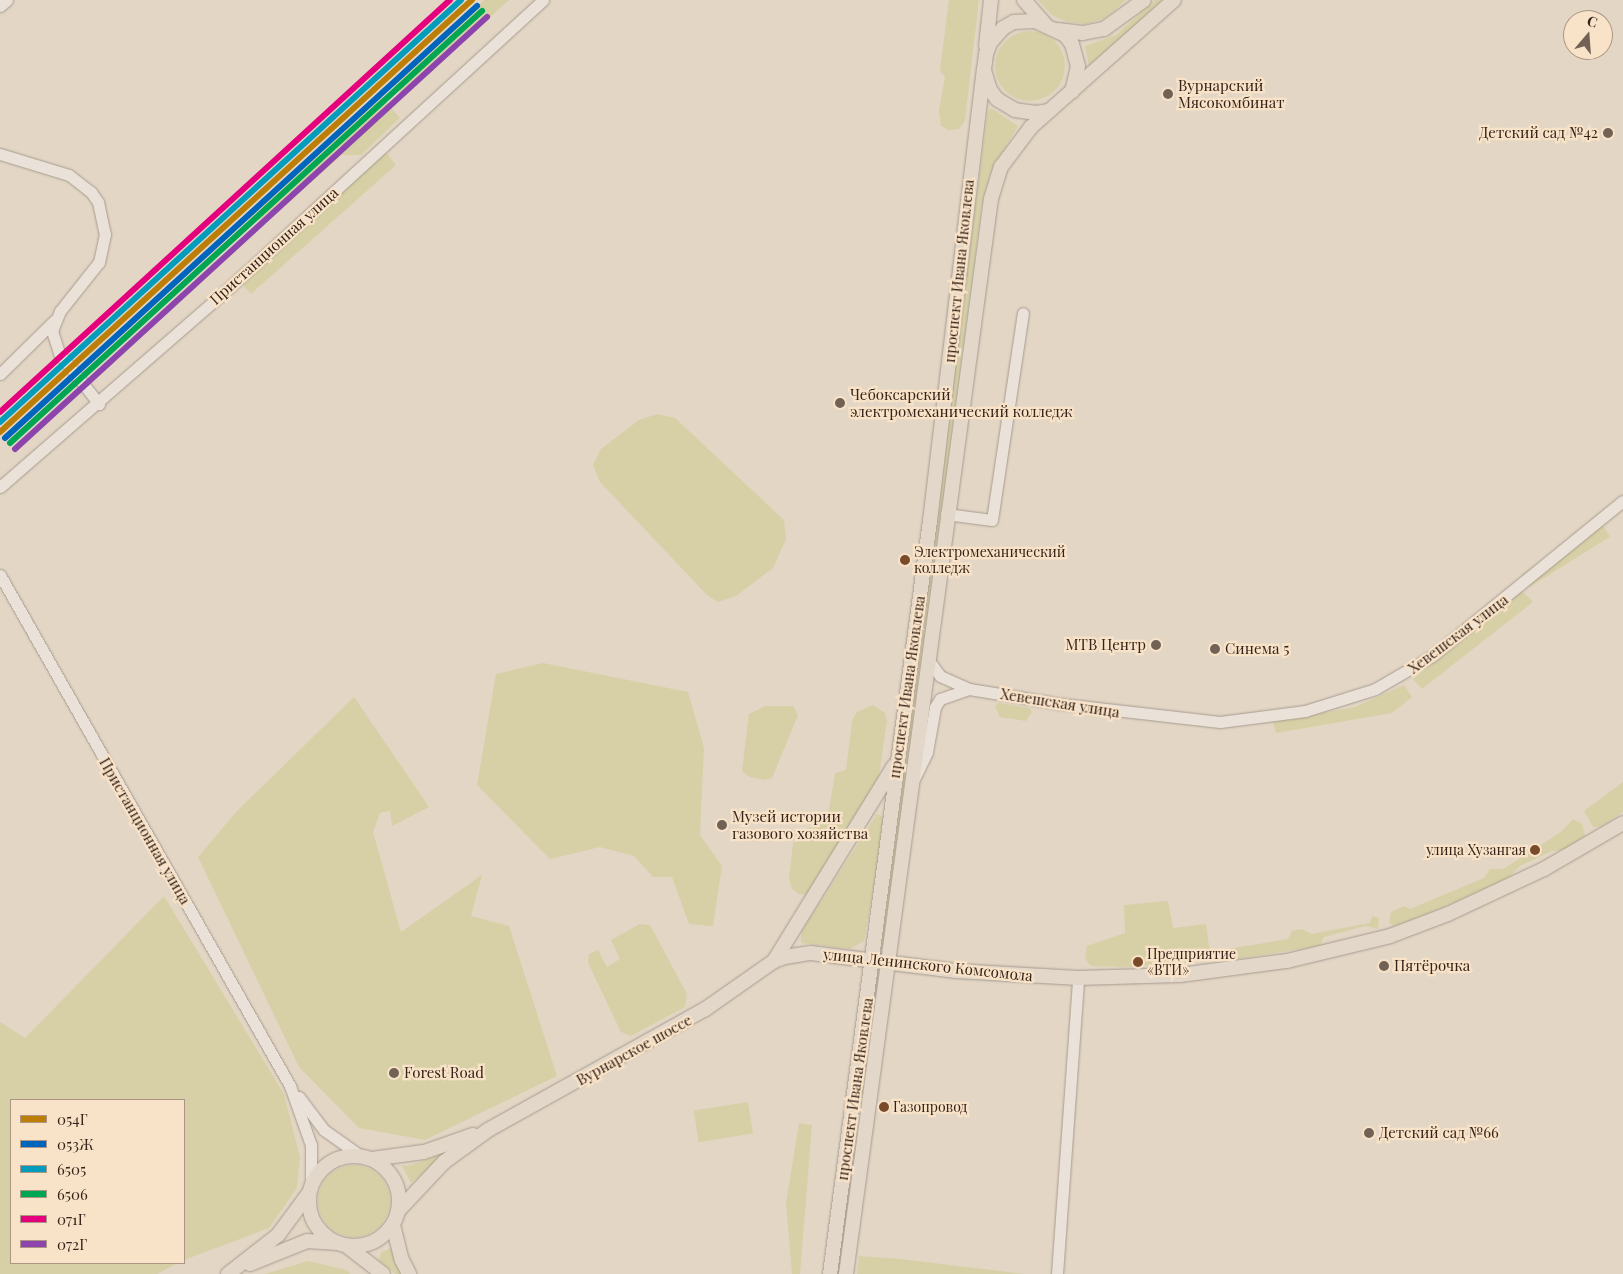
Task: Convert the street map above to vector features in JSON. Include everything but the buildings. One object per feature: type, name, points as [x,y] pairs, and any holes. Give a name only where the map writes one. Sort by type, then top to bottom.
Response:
[{"type":"main road","points":[[991,0],[984,70],[990,90],[1006,106],[1025,112],[1049,111],[1174,0]]},
{"type":"main road","points":[[1024,0],[1072,44],[1076,54],[1077,78],[1072,91]]},
{"type":"main road","points":[[986,54],[996,34],[1014,22],[1084,33],[1104,29],[1144,0]]},
{"type":"main road","name":"проспект Ивана Яковлева","points":[[830,1274],[898,759],[984,70]]},
{"type":"main road","name":"проспект Ивана Яковлева","points":[[846,1274],[946,514],[990,199],[1009,155],[1049,111]]},
{"type":"main road","points":[[774,961],[898,759]]},
{"type":"main road","name":"улица Ленинского Комсомола","points":[[774,961],[792,954],[811,953],[956,971],[1078,978],[1154,977],[1287,960],[1390,936],[1484,899],[1544,869],[1623,823]]},
{"type":"main road","name":"Вурнарское шоссе","points":[[398,1211],[444,1162],[488,1130],[704,1010],[774,961]]},
{"type":"main road","name":"Вурнарское шоссе","points":[[366,1158],[424,1152],[488,1130]]},
{"type":"main road","points":[[338,1157],[366,1158],[384,1167],[395,1181],[399,1197],[398,1211],[393,1225],[372,1244],[307,1241],[286,1247],[228,1274],[278,1235],[326,1164],[338,1157]]},
{"type":"main road","points":[[310,1189],[308,1205],[316,1226],[383,1274]]},
{"type":"main road","points":[[393,1225],[402,1260],[409,1274]]},
{"type":"street","points":[[0,6],[7,0]]},
{"type":"street","name":"Пристанционная улица","points":[[0,486],[99,404],[543,0]]},
{"type":"street","points":[[0,154],[55,170],[80,182],[98,202],[104,219],[104,248],[99,262],[55,320],[0,374]]},
{"type":"street","points":[[946,514],[992,520],[1022,313]]},
{"type":"street","points":[[55,320],[54,342],[59,353],[99,404]]},
{"type":"street","points":[[41,335],[54,342]]},
{"type":"street","name":"Хевешская улица","points":[[969,689],[1151,716],[1220,722],[1264,718],[1352,699],[1396,679],[1432,656],[1623,501]]},
{"type":"street","name":"Пристанционная улица","points":[[0,575],[290,1086],[324,1130],[366,1158]]},
{"type":"street","points":[[928,658],[940,676],[969,689]]},
{"type":"street","points":[[911,782],[927,752],[935,707],[940,699],[969,689]]},
{"type":"street","points":[[1057,1274],[1078,978]]},
{"type":"street","name":"Пристанционная улица","points":[[290,1086],[311,1145],[310,1189]]},
{"type":"shaded area","points":[[484,0],[509,0],[404,95],[394,85]]},
{"type":"shaded area","points":[[949,0],[979,0],[965,121],[959,129],[949,130],[941,126],[939,110],[945,77],[940,71]]},
{"type":"shaded area","points":[[1038,0],[1126,0],[1105,18],[1087,24],[1068,22],[1053,16]]},
{"type":"shaded area","points":[[1155,0],[1163,0],[1089,66],[1085,46],[1116,35]]},
{"type":"shaded area","points":[[1037,31],[1050,37],[1059,46],[1063,52],[1065,66],[1063,80],[1055,91],[1044,99],[1023,101],[1016,99],[1005,91],[997,80],[995,59],[997,52],[1005,41],[1016,33]]},
{"type":"shaded area","points":[[380,95],[400,118],[361,155],[342,155],[267,221],[246,218]]},
{"type":"shaded area","points":[[991,108],[1018,126],[991,171],[982,202],[884,949],[880,948],[988,110]]},
{"type":"shaded area","points":[[386,152],[396,165],[251,294],[242,284]]},
{"type":"shaded area","points":[[657,414],[675,418],[784,520],[786,539],[773,568],[736,596],[718,602],[707,595],[600,482],[593,465],[601,449],[639,420]]},
{"type":"shaded area","points":[[1602,524],[1610,537],[1529,587],[1521,574]]},
{"type":"shaded area","points":[[1522,591],[1533,602],[1422,689],[1413,679]]},
{"type":"shaded area","points":[[543,663],[688,692],[704,748],[700,835],[722,866],[713,926],[689,924],[672,877],[653,877],[634,856],[600,847],[550,859],[477,785],[496,674]]},
{"type":"shaded area","points":[[1404,685],[1412,697],[1392,713],[1276,733],[1273,722],[1355,707]]},
{"type":"shaded area","points":[[354,697],[429,807],[392,826],[390,811],[380,813],[373,832],[401,932],[482,875],[471,916],[509,926],[557,1076],[425,1140],[359,1128],[299,1067],[198,857],[237,811]]},
{"type":"shaded area","points":[[998,703],[1029,708],[1032,712],[1026,721],[1000,717],[995,706]]},
{"type":"shaded area","points":[[873,705],[885,713],[887,721],[878,782],[807,895],[799,894],[792,889],[789,879],[793,843],[829,810],[835,773],[846,770],[852,720],[857,712]]},
{"type":"shaded area","points":[[765,706],[793,706],[798,715],[772,778],[764,780],[750,777],[742,771],[749,714]]},
{"type":"shaded area","points":[[1623,782],[1623,812],[1600,827],[1593,827],[1584,811]]},
{"type":"shaded area","points":[[877,814],[882,816],[885,824],[864,941],[850,949],[801,943],[801,932]]},
{"type":"shaded area","points":[[1573,819],[1582,824],[1585,836],[1565,850],[1552,851],[1520,866],[1508,878],[1453,903],[1402,924],[1394,926],[1389,923],[1391,912],[1404,906],[1410,909],[1484,878],[1490,869],[1503,869],[1561,832]]},
{"type":"shaded area","points":[[164,896],[284,1094],[300,1157],[297,1188],[269,1228],[185,1260],[185,1099],[10,1099],[10,1264],[176,1264],[157,1274],[0,1274],[0,1022],[25,1038]]},
{"type":"shaded area","points":[[1168,901],[1173,928],[1206,924],[1211,960],[1125,967],[1091,966],[1085,959],[1087,946],[1125,933],[1124,905]]},
{"type":"shaded area","points":[[1373,916],[1379,918],[1378,929],[1365,926],[1324,937],[1320,946],[1230,960],[1224,957],[1228,949],[1288,939],[1292,931],[1302,929],[1312,934],[1369,923]]},
{"type":"shaded area","points":[[640,924],[650,925],[687,994],[685,1007],[631,1036],[621,1032],[588,963],[589,954],[598,950],[607,967],[620,959],[611,940]]},
{"type":"shaded area","points":[[875,973],[879,973],[838,1274],[835,1274]]},
{"type":"shaded area","points":[[748,1102],[753,1134],[699,1142],[694,1111]]},
{"type":"shaded area","points":[[799,1123],[812,1125],[800,1274],[792,1274],[786,1203]]},
{"type":"shaded area","points":[[450,1151],[411,1183],[402,1166],[411,1165]]},
{"type":"shaded area","points":[[354,1165],[374,1171],[384,1181],[390,1201],[384,1221],[374,1231],[354,1237],[334,1231],[324,1221],[318,1201],[324,1181],[334,1171]]},
{"type":"shaded area","points":[[391,1248],[394,1249],[403,1274],[395,1274],[379,1260],[381,1253]]},
{"type":"shaded area","points":[[859,1256],[900,1259],[1025,1274],[857,1274]]},
{"type":"shaded area","points":[[308,1261],[347,1270],[350,1274],[265,1274]]},
{"type":"transit line","name":"071Г","points":[[0,412],[450,0]]},
{"type":"transit line","name":"6505","points":[[0,422],[461,0]]},
{"type":"transit line","name":"054Г","points":[[0,432],[472,0]]},
{"type":"transit line","name":"053Ж","points":[[5,438],[477,6]]},
{"type":"transit line","name":"6506","points":[[10,443],[482,11]]},
{"type":"transit line","name":"072Г","points":[[15,449],[487,17]]},
{"type":"place","name":"Вурнарский Мясокомбинат","points":[[1168,94]]},
{"type":"place","name":"Детский сад №42","points":[[1608,133]]},
{"type":"place","name":"Чебоксарский электромеханический колледж","points":[[840,403]]},
{"type":"place","name":"Электромеханический колледж","points":[[905,560]]},
{"type":"place","name":"МТВ Центр","points":[[1156,645]]},
{"type":"place","name":"Синема 5","points":[[1215,649]]},
{"type":"place","name":"Музей истории газового хозяйства","points":[[722,825]]},
{"type":"place","name":"улица Хузангая","points":[[1535,850]]},
{"type":"place","name":"Предприятие «ВТИ»","points":[[1138,962]]},
{"type":"place","name":"Пятёрочка","points":[[1384,966]]},
{"type":"place","name":"Forest Road","points":[[394,1073]]},
{"type":"place","name":"Газопровод","points":[[884,1107]]},
{"type":"place","name":"Детский сад №66","points":[[1369,1133]]}]
